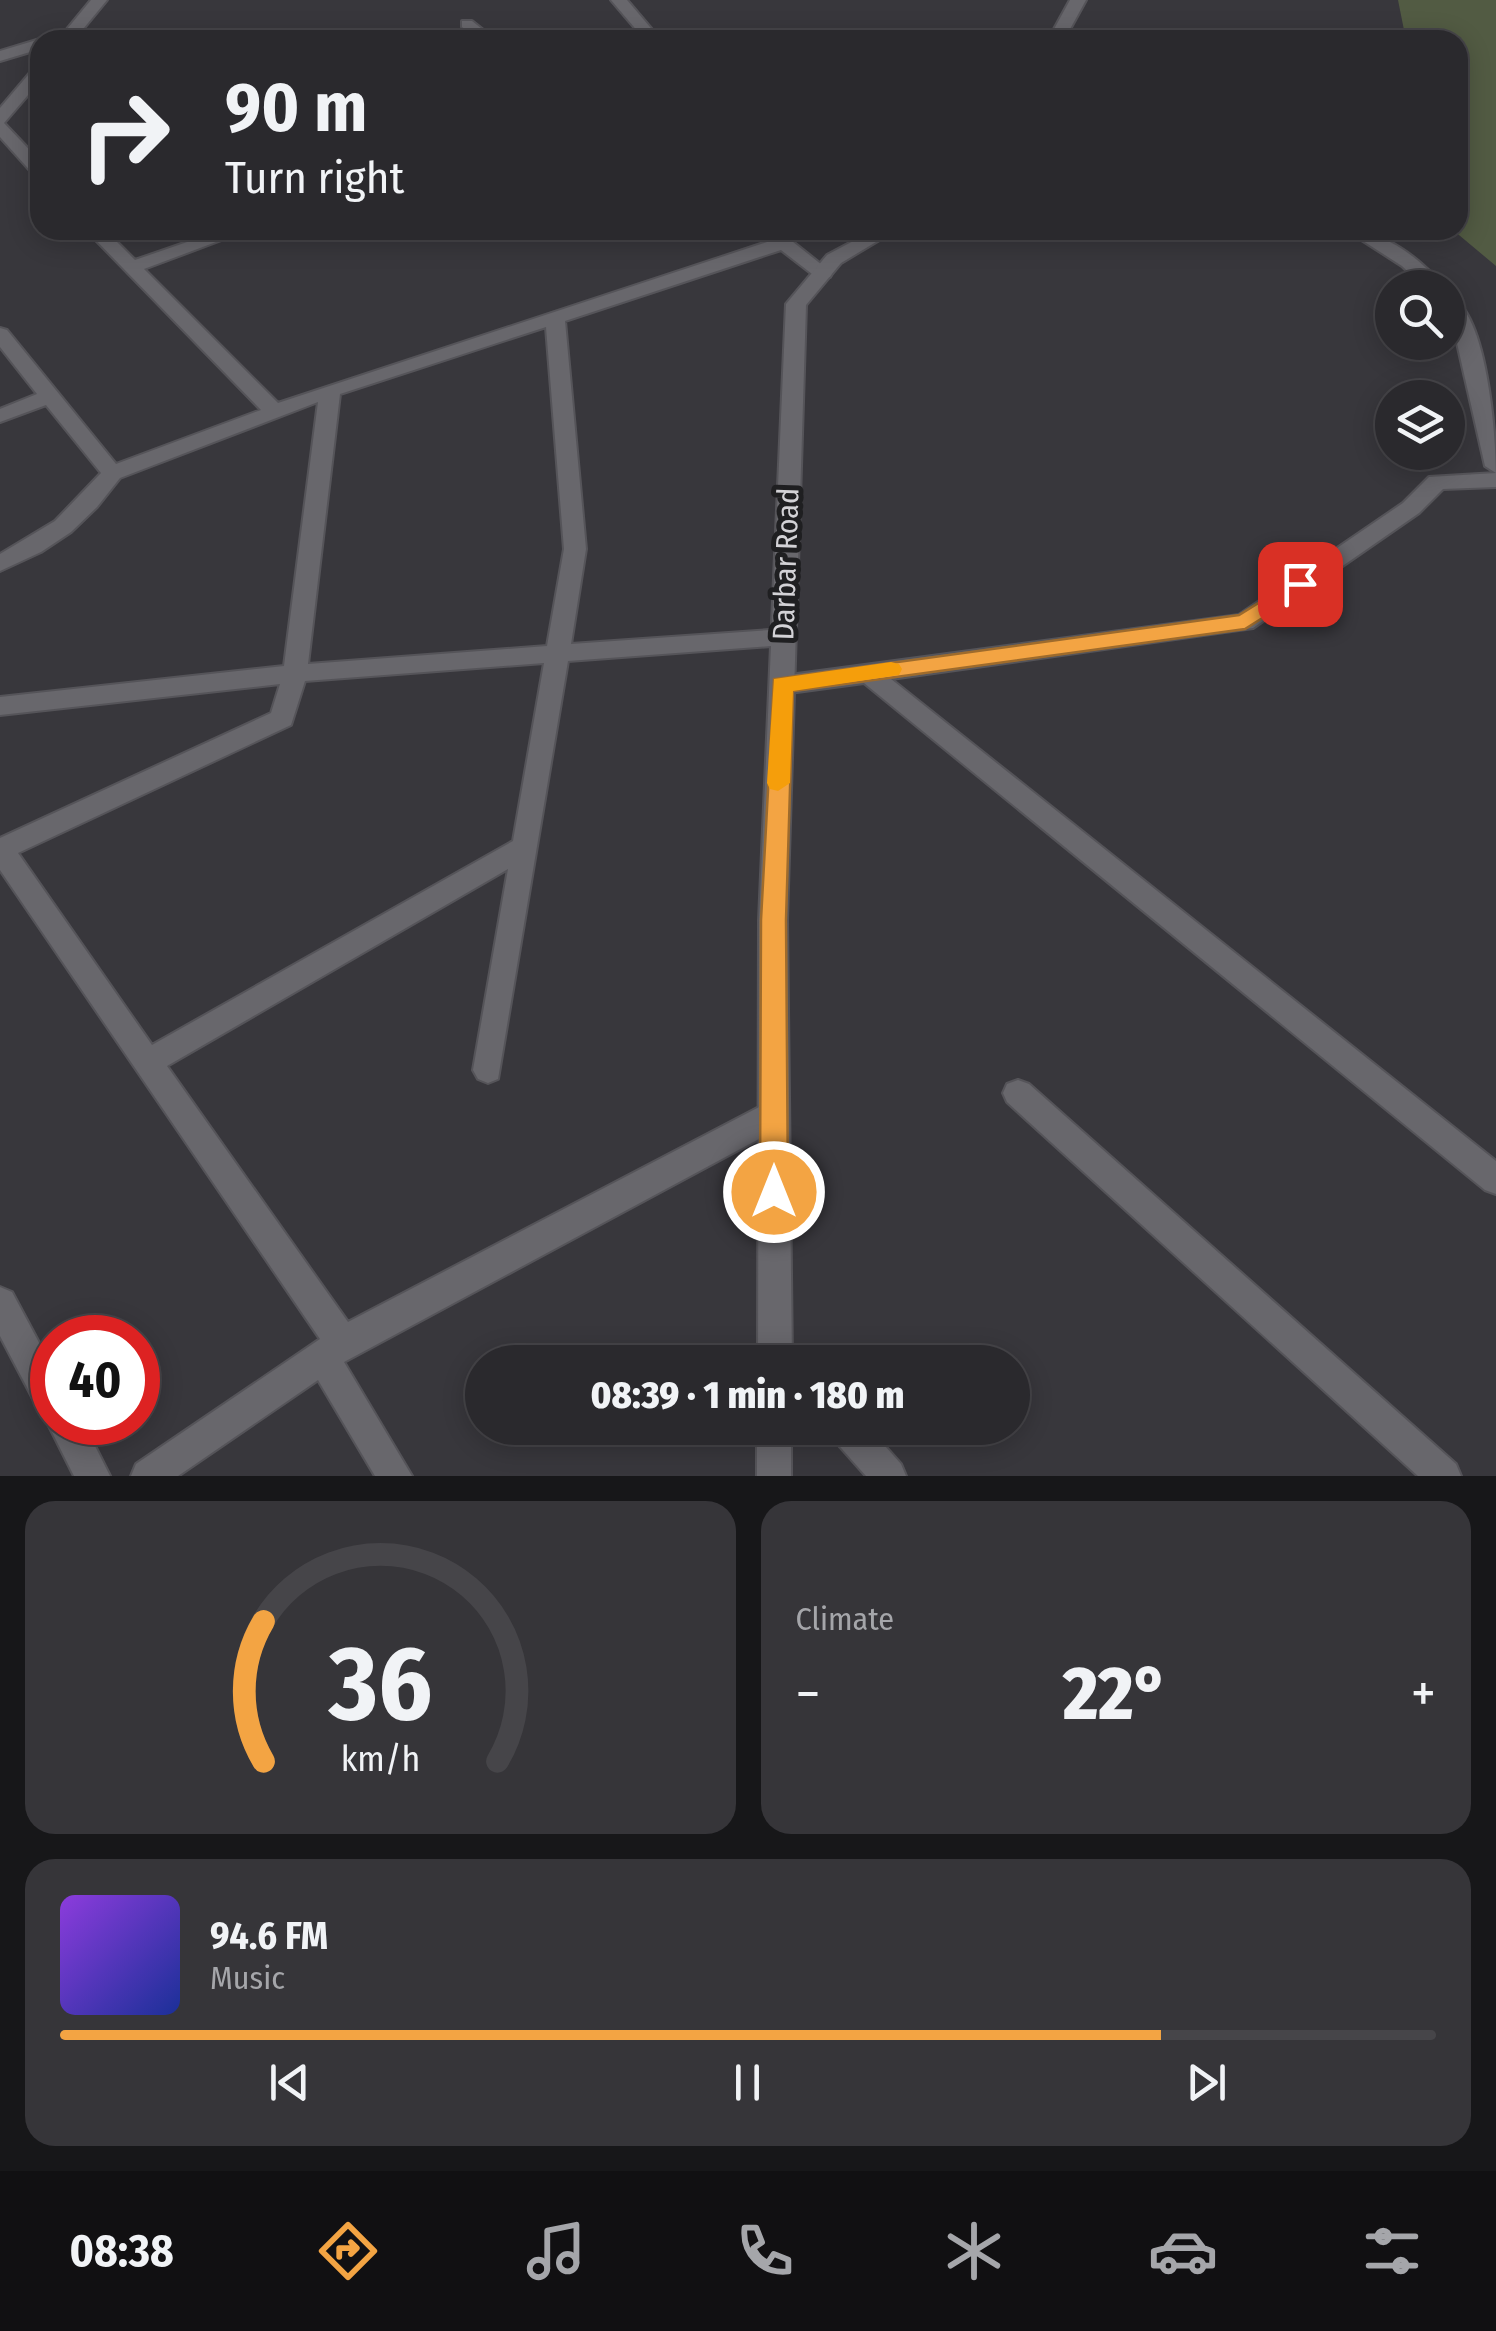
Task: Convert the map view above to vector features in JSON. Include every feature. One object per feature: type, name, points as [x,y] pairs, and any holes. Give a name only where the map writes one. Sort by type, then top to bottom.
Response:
[{"type":"street","points":[[71,30],[99,0]]},
{"type":"street","points":[[619,0],[644,30]]},
{"type":"street","points":[[1062,30],[1078,0]]},
{"type":"street","points":[[466,24],[474,30]]},
{"type":"street","points":[[0,56],[30,47]]},
{"type":"street","points":[[0,119],[30,83]]},
{"type":"street","points":[[0,128],[30,160]]},
{"type":"street","points":[[104,240],[275,412]]},
{"type":"street","points":[[130,268],[210,240]]},
{"type":"street","points":[[0,563],[39,547],[99,493],[112,473],[330,392],[554,318],[765,240]]},
{"type":"street","points":[[781,240],[823,273]]},
{"type":"street","name":"Darbar Road","points":[[779,1345],[773,920],[796,304],[834,259],[869,240]]},
{"type":"street","points":[[1371,240],[1417,270]]},
{"type":"street","points":[[488,1070],[575,549],[554,318]]},
{"type":"street","points":[[0,334],[112,473]]},
{"type":"street","points":[[1465,334],[1496,466]]},
{"type":"street","points":[[330,392],[295,674],[282,718],[0,850],[148,1062],[333,1350],[395,1476]]},
{"type":"street","points":[[0,416],[50,396]]},
{"type":"street","points":[[782,685],[1245,622],[1411,508],[1437,482],[1496,480]]},
{"type":"street","points":[[0,706],[295,674],[784,637]]},
{"type":"street","points":[[868,673],[1496,1180]]},
{"type":"street","points":[[148,1062],[526,846]]},
{"type":"street","points":[[1018,1094],[1444,1476]]},
{"type":"street","points":[[148,1476],[333,1350],[774,1114]]},
{"type":"street","points":[[0,1303],[30,1359]]},
{"type":"street","points":[[76,1445],[93,1476]]},
{"type":"street","points":[[774,1445],[774,1476]]},
{"type":"street","points":[[861,1445],[889,1476]]},
{"type":"green space","points":[[1398,0],[1496,0],[1496,266],[1465,240],[1468,240],[1468,30],[1404,30]]},
{"type":"slow traffic","points":[[778,783],[782,685],[891,669]]},
{"type":"route","points":[[774,1192],[773,920],[782,685],[1245,622],[1300,584]]}]
